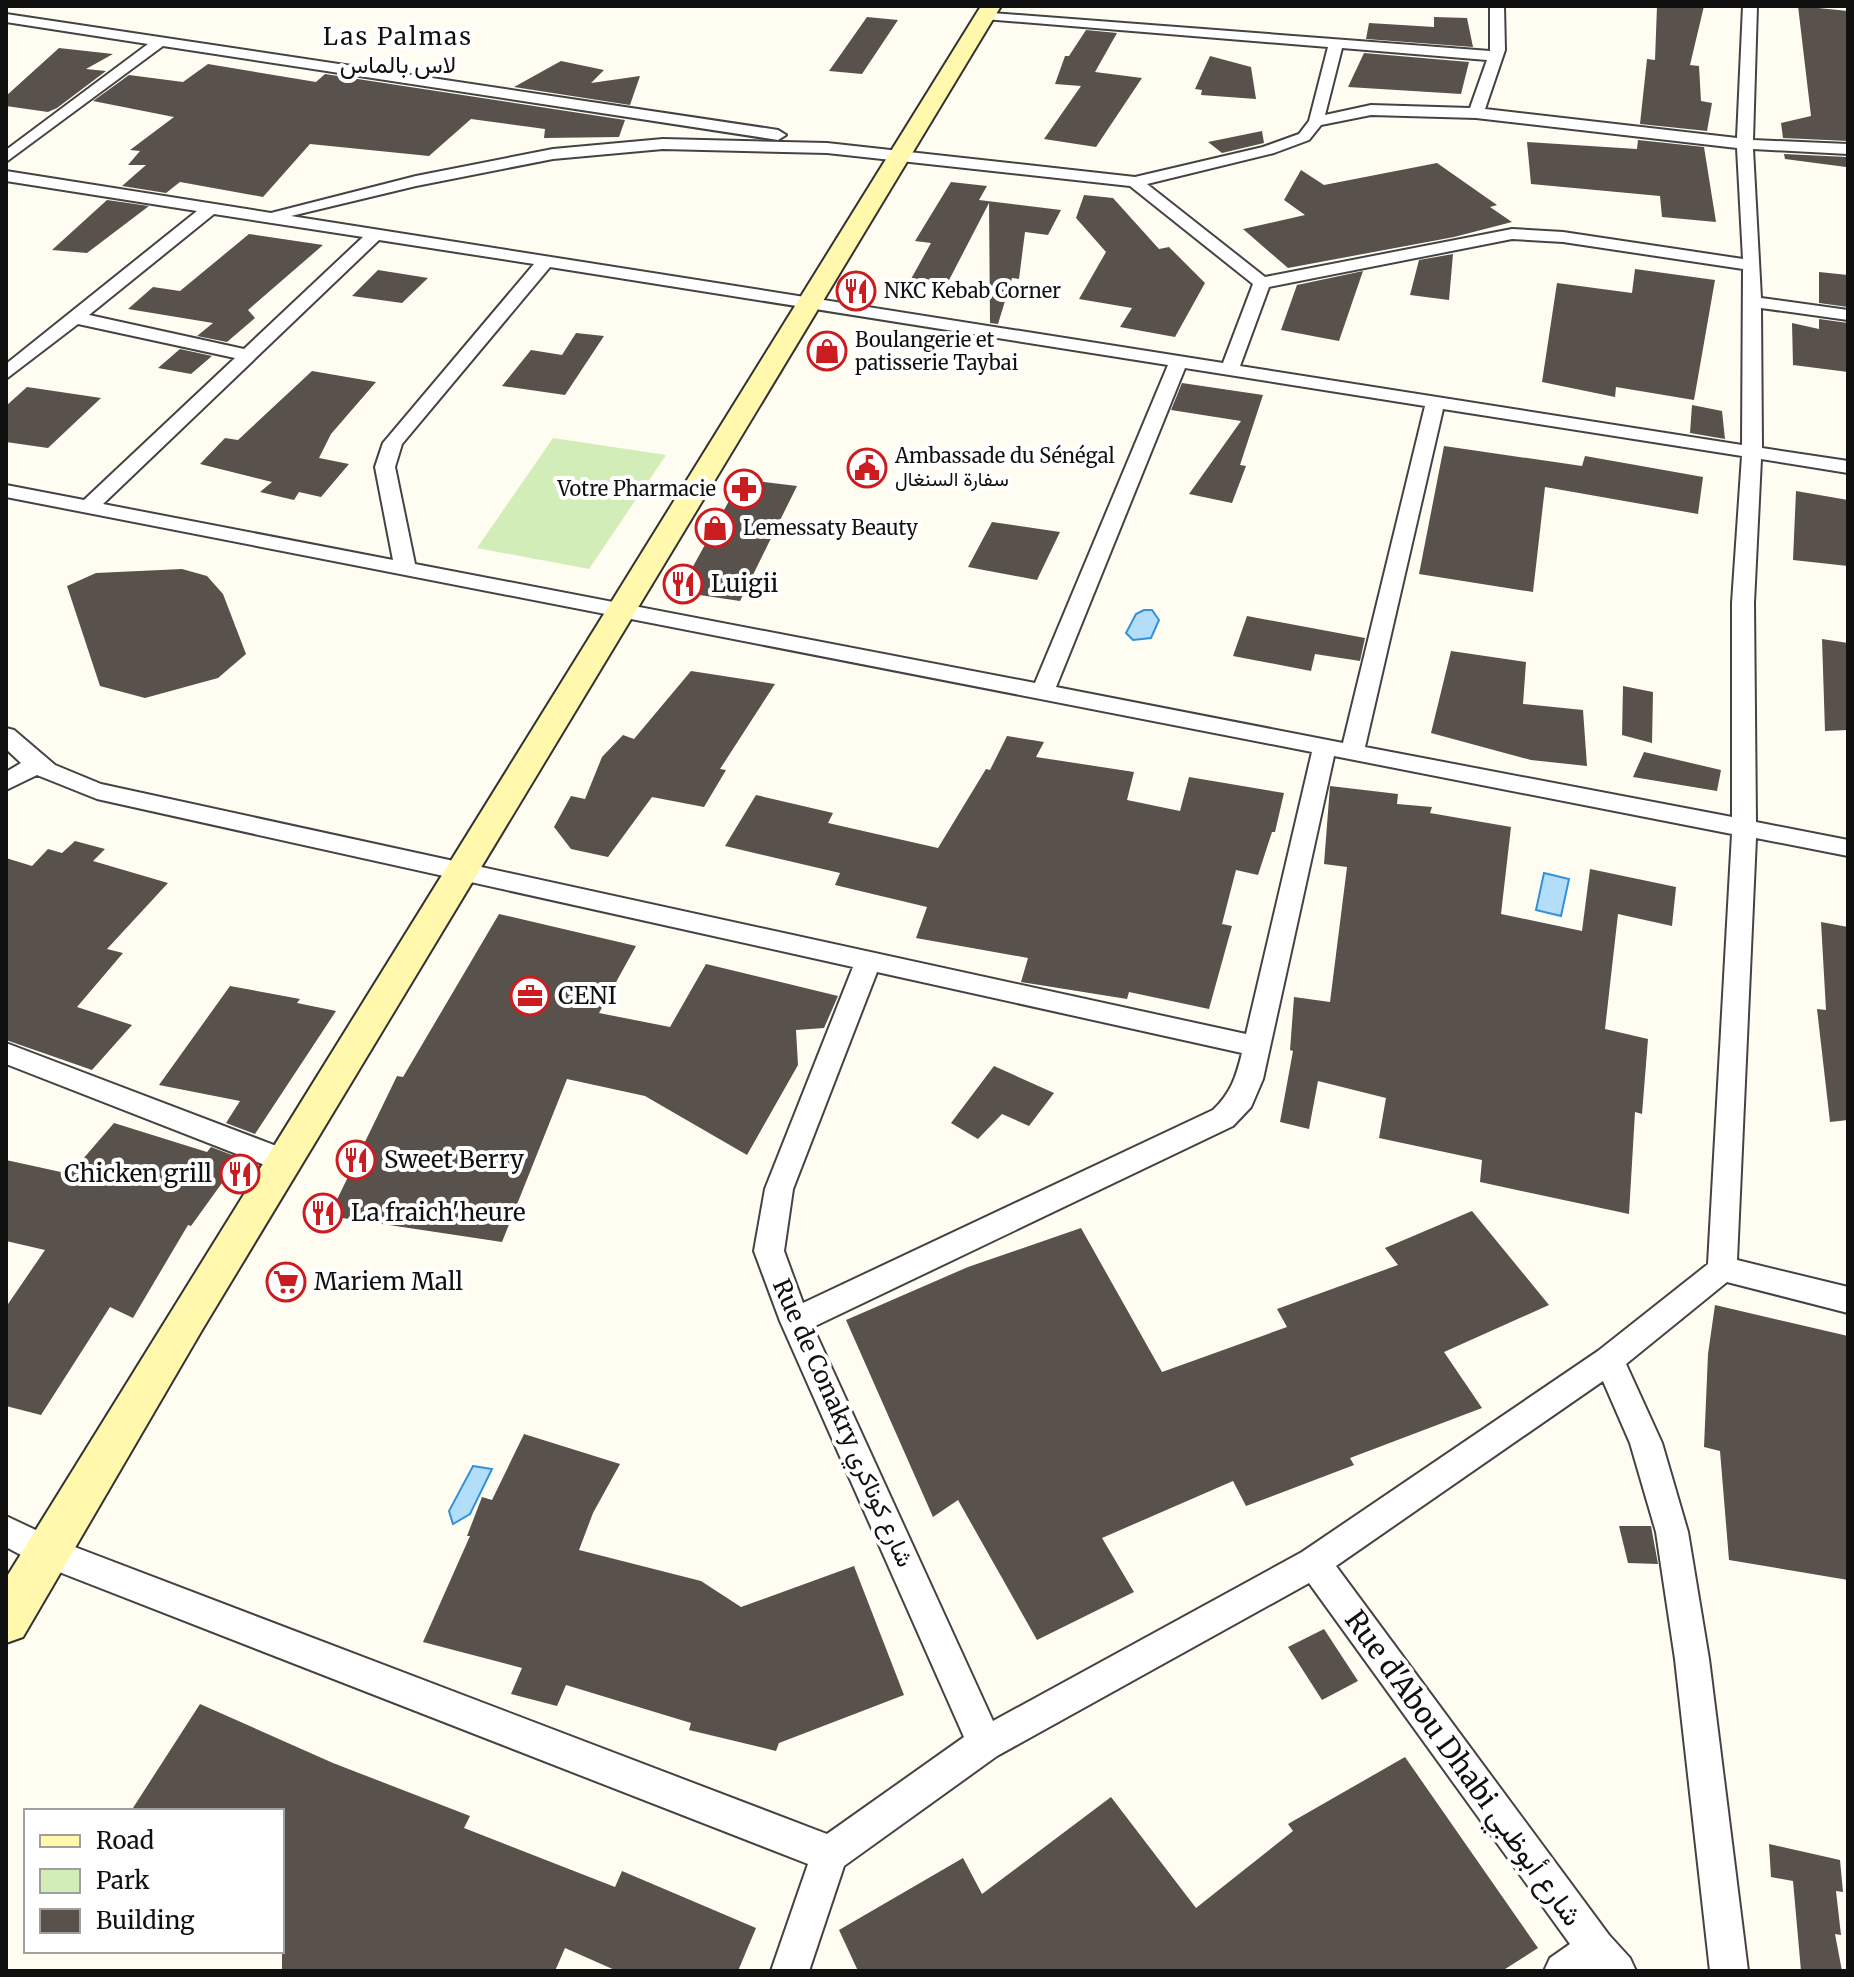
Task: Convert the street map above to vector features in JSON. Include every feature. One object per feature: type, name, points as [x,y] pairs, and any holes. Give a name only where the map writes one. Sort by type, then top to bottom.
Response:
[{"type":"main road","points":[[6,1621],[988,11]]},
{"type":"street","points":[[6,10],[11,6]]},
{"type":"street","points":[[1476,113],[1496,56],[1497,6]]},
{"type":"street","points":[[790,1971],[830,1854],[985,1744],[1314,1563],[1609,1360],[1722,1269],[1744,828],[1743,603],[1752,452],[1752,265],[1745,144],[1750,6]]},
{"type":"street","points":[[988,11],[1496,56]]},
{"type":"street","points":[[6,18],[746,128],[827,148]]},
{"type":"street","points":[[6,157],[162,40]]},
{"type":"street","points":[[267,217],[416,181],[601,147],[663,144],[827,148],[1135,182],[1286,145],[1304,137],[1316,122],[1336,43]]},
{"type":"street","points":[[1316,122],[1371,110],[1476,113],[1745,144],[1848,149]]},
{"type":"street","points":[[6,176],[1848,467]]},
{"type":"street","points":[[1135,182],[1262,283],[1512,234],[1563,237],[1752,265]]},
{"type":"street","points":[[6,373],[211,208]]},
{"type":"street","points":[[90,505],[376,234]]},
{"type":"street","points":[[405,566],[385,467],[387,454],[545,262]]},
{"type":"street","points":[[1230,369],[1262,283]]},
{"type":"street","points":[[1752,302],[1848,315]]},
{"type":"street","points":[[77,318],[247,355]]},
{"type":"street","points":[[1043,691],[1179,361]]},
{"type":"street","points":[[1353,751],[1435,402]]},
{"type":"street","points":[[6,491],[1848,848]]},
{"type":"street","points":[[6,735],[34,766],[61,780],[97,791],[461,874],[1256,1046]]},
{"type":"street","points":[[795,1321],[1223,1118],[1241,1100],[1325,746]]},
{"type":"street","points":[[6,782],[34,766]]},
{"type":"street","name":"Rue de Conakry شارع كوناكري","points":[[868,961],[779,1189],[769,1251],[795,1321],[985,1744]]},
{"type":"street","points":[[6,1053],[285,1161]]},
{"type":"street","points":[[1722,1269],[1848,1300]]},
{"type":"street","points":[[1609,1360],[1646,1443],[1672,1532],[1692,1659],[1729,1971]]},
{"type":"street","points":[[6,1531],[48,1552],[830,1854]]},
{"type":"street","name":"Rue d'Abou Dhabi شارع أبوظبي","points":[[1314,1563],[1606,1960]]},
{"type":"street","points":[[1563,1971],[1606,1960]]},
{"type":"green space","points":[[553,438],[666,455],[589,569],[477,548]]},
{"type":"water","points":[[1152,610],[1159,620],[1151,638],[1133,640],[1126,633],[1136,614]]},
{"type":"water","points":[[1544,873],[1569,879],[1561,916],[1536,910]]},
{"type":"water","points":[[473,1466],[492,1469],[470,1514],[453,1524],[449,1511]]},
{"type":"building","points":[[1657,6],[1704,6],[1690,65],[1699,66],[1701,101],[1712,103],[1707,131],[1640,124],[1647,59],[1655,60]]},
{"type":"building","points":[[1798,6],[1848,11],[1848,141],[1783,138],[1781,123],[1811,116]]},
{"type":"building","points":[[867,17],[898,20],[862,74],[829,71]]},
{"type":"building","points":[[1434,17],[1467,18],[1473,47],[1366,39],[1369,23],[1434,27]]},
{"type":"building","points":[[1086,30],[1117,33],[1095,72],[1142,78],[1096,147],[1044,139],[1081,86],[1055,84],[1065,56],[1069,56]]},
{"type":"building","points":[[59,48],[113,54],[86,69],[106,71],[57,108],[48,112],[6,106],[6,96]]},
{"type":"building","points":[[1364,53],[1469,62],[1461,94],[1348,87]]},
{"type":"building","points":[[1210,56],[1251,67],[1256,99],[1201,95],[1202,90],[1195,89]]},
{"type":"building","points":[[561,61],[604,70],[591,83],[640,76],[630,105],[514,87]]},
{"type":"building","points":[[208,64],[316,82],[325,74],[625,120],[619,137],[544,138],[545,129],[471,119],[429,156],[310,144],[263,197],[180,182],[166,193],[122,186],[146,165],[128,165],[140,151],[130,150],[174,117],[93,101],[129,75],[183,82]]},
{"type":"building","points":[[1262,131],[1264,143],[1222,153],[1208,142]]},
{"type":"building","points":[[1638,140],[1704,147],[1716,222],[1662,217],[1660,196],[1531,184],[1527,142],[1637,149]]},
{"type":"building","points":[[1784,154],[1847,157],[1846,167],[1785,159]]},
{"type":"building","points":[[1437,163],[1497,205],[1490,207],[1512,222],[1454,237],[1288,268],[1243,229],[1305,215],[1284,200],[1301,170],[1324,185]]},
{"type":"building","points":[[951,182],[987,186],[979,200],[1061,210],[1048,235],[1025,232],[1019,279],[1012,278],[998,324],[990,323],[989,203],[947,284],[911,279],[931,243],[915,241]]},
{"type":"building","points":[[1084,195],[1113,198],[1159,249],[1169,247],[1205,283],[1175,337],[1120,327],[1132,308],[1079,299],[1106,252],[1076,218]]},
{"type":"building","points":[[107,200],[149,206],[87,253],[52,250]]},
{"type":"building","points":[[249,234],[323,245],[248,310],[255,318],[227,342],[197,336],[213,323],[128,309],[153,287],[180,291]]},
{"type":"building","points":[[1453,254],[1449,300],[1410,295],[1419,260]]},
{"type":"building","points":[[1635,269],[1715,280],[1694,400],[1616,387],[1615,397],[1542,382],[1557,283],[1632,293]]},
{"type":"building","points":[[378,270],[428,278],[402,303],[352,296]]},
{"type":"building","points":[[1363,271],[1339,341],[1281,330],[1297,285]]},
{"type":"building","points":[[1819,272],[1848,275],[1848,307],[1819,303]]},
{"type":"building","points":[[1819,319],[1848,323],[1848,372],[1793,365],[1792,323],[1819,329]]},
{"type":"building","points":[[576,333],[604,336],[565,395],[502,386],[531,350],[562,355]]},
{"type":"building","points":[[180,349],[212,356],[191,374],[158,368]]},
{"type":"building","points":[[312,371],[376,382],[331,434],[319,458],[349,464],[321,497],[299,492],[294,500],[260,492],[272,482],[200,464],[225,438],[238,440]]},
{"type":"building","points":[[1182,383],[1263,395],[1240,465],[1246,466],[1232,503],[1189,494],[1241,421],[1171,410]]},
{"type":"building","points":[[27,387],[101,398],[48,448],[6,442],[6,406]]},
{"type":"building","points":[[1692,405],[1722,411],[1725,439],[1690,433]]},
{"type":"building","points":[[1444,446],[1582,466],[1585,456],[1703,477],[1698,514],[1545,487],[1533,592],[1419,574]]},
{"type":"building","points":[[741,479],[797,486],[740,601],[679,592]]},
{"type":"building","points":[[1796,491],[1848,500],[1848,566],[1793,560]]},
{"type":"building","points":[[992,522],[1060,532],[1037,580],[968,567]]},
{"type":"building","points":[[182,569],[207,576],[223,594],[246,654],[218,678],[145,698],[100,686],[67,586],[96,573]]},
{"type":"building","points":[[1247,616],[1365,638],[1360,661],[1315,654],[1311,671],[1233,656]]},
{"type":"building","points":[[1822,639],[1848,643],[1848,730],[1825,731]]},
{"type":"building","points":[[1451,651],[1526,662],[1523,704],[1583,710],[1587,766],[1531,760],[1431,733]]},
{"type":"building","points":[[691,671],[775,684],[720,769],[726,770],[704,807],[652,797],[608,857],[571,849],[554,827],[571,796],[585,799],[602,757],[623,735],[634,739]]},
{"type":"building","points":[[1623,686],[1653,692],[1652,743],[1622,735]]},
{"type":"building","points":[[1007,736],[1044,742],[1036,757],[1134,772],[1127,800],[1180,811],[1189,777],[1284,793],[1275,832],[1272,832],[1258,875],[1236,870],[1222,924],[1232,926],[1209,1009],[1129,992],[1127,999],[1021,982],[1028,958],[916,938],[927,907],[835,885],[840,873],[725,846],[756,795],[833,813],[828,823],[938,848],[986,769],[990,770]]},
{"type":"building","points":[[1644,752],[1721,770],[1717,791],[1633,777]]},
{"type":"building","points":[[1330,786],[1398,794],[1397,804],[1432,807],[1430,813],[1511,827],[1501,914],[1582,931],[1590,869],[1676,887],[1672,926],[1618,914],[1605,1029],[1648,1039],[1642,1114],[1635,1112],[1629,1214],[1480,1182],[1482,1160],[1379,1138],[1386,1098],[1318,1081],[1309,1129],[1280,1122],[1293,1051],[1290,1050],[1294,997],[1330,1002],[1347,867],[1324,864]]},
{"type":"building","points":[[75,841],[105,849],[93,861],[168,883],[107,949],[123,953],[77,1007],[132,1025],[92,1070],[6,1040],[6,858],[32,866],[48,849],[62,853]]},
{"type":"building","points":[[499,914],[636,946],[599,1013],[670,1027],[706,964],[838,996],[824,1028],[796,1030],[798,1065],[747,1155],[645,1096],[567,1079],[502,1242],[329,1216],[397,1076],[403,1077]]},
{"type":"building","points":[[1821,922],[1848,927],[1848,1120],[1830,1122],[1817,1009],[1826,1010]]},
{"type":"building","points":[[230,986],[300,999],[297,1003],[336,1011],[255,1134],[226,1123],[240,1101],[159,1085]]},
{"type":"building","points":[[994,1066],[1054,1093],[1029,1126],[1002,1114],[978,1139],[951,1123]]},
{"type":"building","points":[[114,1123],[207,1152],[211,1147],[240,1158],[191,1226],[188,1225],[133,1318],[110,1307],[41,1415],[6,1406],[6,1307],[45,1250],[6,1241],[6,1160],[70,1174]]},
{"type":"building","points":[[1472,1211],[1549,1305],[1444,1352],[1482,1408],[1350,1458],[1354,1465],[1246,1506],[1233,1481],[1102,1538],[1134,1592],[1037,1640],[958,1500],[933,1517],[846,1320],[968,1267],[1081,1228],[1162,1372],[1287,1327],[1277,1309],[1398,1265],[1385,1248]]},
{"type":"building","points":[[1715,1305],[1848,1336],[1848,1580],[1729,1560],[1720,1451],[1704,1447],[1708,1354]]},
{"type":"building","points":[[524,1434],[620,1464],[593,1513],[579,1550],[701,1581],[741,1607],[854,1566],[904,1695],[779,1743],[776,1751],[689,1730],[691,1723],[566,1685],[557,1706],[511,1694],[522,1668],[423,1642],[470,1536],[467,1536],[482,1497],[492,1500]]},
{"type":"building","points":[[1619,1526],[1651,1526],[1658,1564],[1628,1563]]},
{"type":"building","points":[[1324,1629],[1358,1681],[1322,1700],[1288,1647]]},
{"type":"building","points":[[200,1704],[333,1763],[470,1816],[464,1828],[615,1887],[622,1871],[756,1928],[738,1971],[617,1971],[565,1948],[555,1971],[282,1971],[284,1809],[132,1809]]},
{"type":"building","points":[[1405,1757],[1538,1948],[1502,1971],[858,1971],[839,1930],[963,1858],[982,1894],[1111,1797],[1196,1908],[1293,1831],[1288,1824]]},
{"type":"building","points":[[1769,1844],[1840,1860],[1843,1892],[1836,1891],[1841,1935],[1835,1934],[1842,1971],[1801,1971],[1793,1881],[1771,1877]]},
{"type":"place","name":"NKC Kebab Corner","points":[[856,291]]},
{"type":"place","name":"Boulangerie et patisserie Taybai","points":[[827,351]]},
{"type":"place","name":"Ambassade du Sénégal سفارة السنغال","points":[[867,468]]},
{"type":"place","name":"Votre Pharmacie","points":[[744,489]]},
{"type":"place","name":"Lemessaty Beauty","points":[[715,528]]},
{"type":"place","name":"Luigii","points":[[683,584]]},
{"type":"place","name":"CENI","points":[[530,996]]},
{"type":"place","name":"Sweet Berry","points":[[356,1160]]},
{"type":"place","name":"Chicken grill","points":[[240,1174]]},
{"type":"place","name":"La fraich'heure","points":[[323,1213]]},
{"type":"place","name":"Mariem Mall","points":[[286,1282]]},
{"type":"district","name":"Las Palmas لاس بالماس","points":[[398,51]]}]
